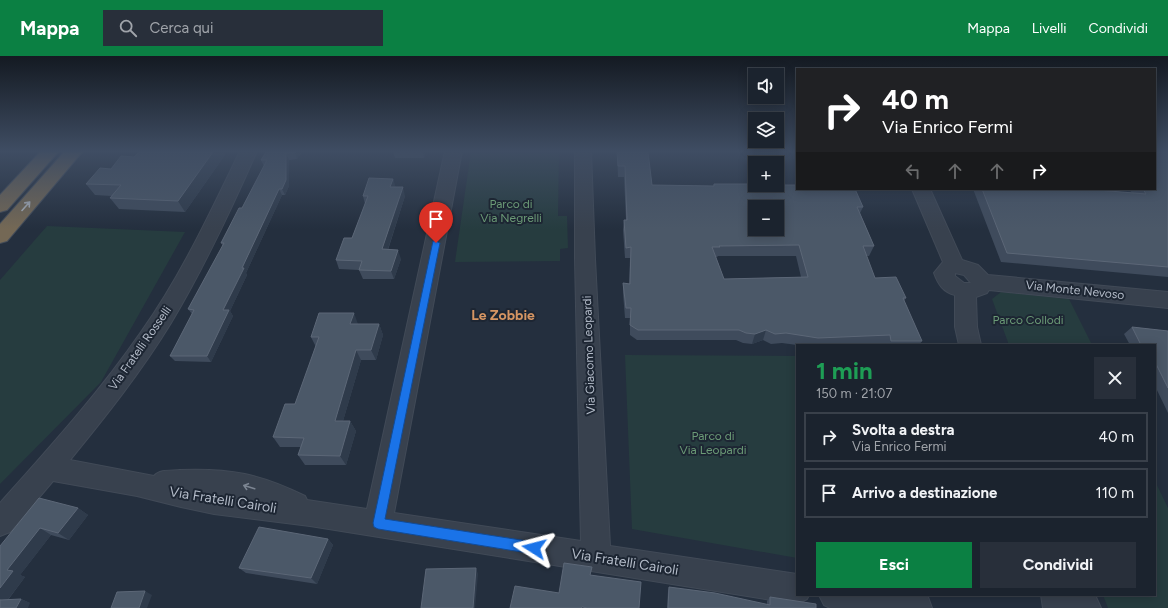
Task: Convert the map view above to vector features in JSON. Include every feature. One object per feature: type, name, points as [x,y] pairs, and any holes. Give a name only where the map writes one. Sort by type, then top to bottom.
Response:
[{"type":"highway","points":[[0,206],[28,177]]},
{"type":"highway","points":[[0,236],[53,177]]},
{"type":"street","name":"Via Fratelli Rosselli","points":[[0,523],[118,383],[149,339],[192,268],[237,177]]},
{"type":"street","points":[[378,523],[386,491],[449,177]]},
{"type":"street","name":"Via Giacomo Leopardi","points":[[584,177],[596,558]]},
{"type":"street","points":[[921,190],[955,266],[972,270],[980,278],[973,286],[966,327],[970,344]]},
{"type":"street","name":"Via Monte Nevoso","points":[[973,286],[1168,300]]},
{"type":"street","name":"Via Fratelli Cairoli","points":[[47,468],[137,484],[181,495],[214,501],[378,523],[796,589]]},
{"type":"street","points":[[840,596],[917,608]]},
{"type":"street","points":[[1056,596],[1058,608]]},
{"type":"street","points":[[1080,596],[1086,608]]},
{"type":"green space","name":"Parco di Via Negrelli","points":[[467,177],[559,177],[558,216],[567,216],[568,248],[560,249],[560,261],[455,262]]},
{"type":"green space","points":[[47,226],[185,232],[101,382],[0,484],[0,280]]},
{"type":"green space","name":"Parco Collodi","points":[[1001,292],[1069,299],[1092,344],[1009,344],[992,299]]},
{"type":"green space","name":"Parco di Via Leopardi","points":[[625,355],[796,356],[796,558],[632,529]]},
{"type":"green space","points":[[1156,483],[1168,508],[1168,608],[1108,608],[1103,596],[1156,596]]},
{"type":"building","points":[[92,177],[195,177],[178,201],[110,198],[121,185],[86,184]]},
{"type":"building","points":[[258,177],[286,177],[282,189],[279,189],[242,268],[244,268],[223,310],[229,310],[207,356],[170,356],[194,310],[188,309],[224,243],[221,243],[239,208],[242,208]]},
{"type":"building","points":[[625,177],[651,177],[652,185],[714,186],[714,184],[748,184],[748,192],[784,192],[784,185],[796,185],[796,190],[855,190],[863,207],[857,207],[874,246],[863,246],[875,278],[896,277],[906,298],[903,298],[922,341],[891,341],[890,335],[818,338],[786,333],[775,334],[766,330],[755,334],[746,333],[739,330],[638,330],[630,325],[631,308],[626,308],[623,283],[630,284],[631,247],[626,248],[624,220],[627,220]],"holes":[[[799,245],[808,277],[724,279],[712,247]]]},
{"type":"building","points":[[1156,177],[1168,177],[1168,267],[1007,253],[982,190],[1097,190],[1146,194],[1144,190],[1156,190]]},
{"type":"building","points":[[369,178],[393,179],[390,187],[403,187],[382,249],[398,250],[391,271],[359,270],[362,261],[336,260],[344,238],[352,238],[368,196],[363,196]]},
{"type":"building","points":[[319,313],[354,313],[350,324],[379,324],[371,350],[356,350],[335,421],[350,421],[340,456],[298,455],[304,438],[273,437],[285,404],[295,404],[319,337],[311,337]]},
{"type":"building","points":[[1132,327],[1168,331],[1168,388],[1156,364],[1156,344],[1140,344]]},
{"type":"building","points":[[39,498],[78,508],[58,533],[40,528],[7,570],[13,571],[0,588],[0,546]]},
{"type":"building","points":[[259,527],[328,539],[311,578],[239,568]]},
{"type":"building","points":[[564,563],[592,567],[590,575],[641,582],[639,608],[510,608],[515,586],[559,593]]},
{"type":"building","points":[[476,568],[473,608],[421,608],[426,569]]},
{"type":"building","points":[[669,587],[715,593],[770,605],[770,597],[816,604],[816,608],[668,608]]},
{"type":"building","points":[[145,591],[139,608],[111,608],[117,592]]},
{"type":"building","points":[[21,599],[16,608],[0,608],[0,600]]},
{"type":"district","name":"Le Zobbie","points":[[503,315]]},
{"type":"route","points":[[436,243],[386,491],[378,523],[534,548]]}]
